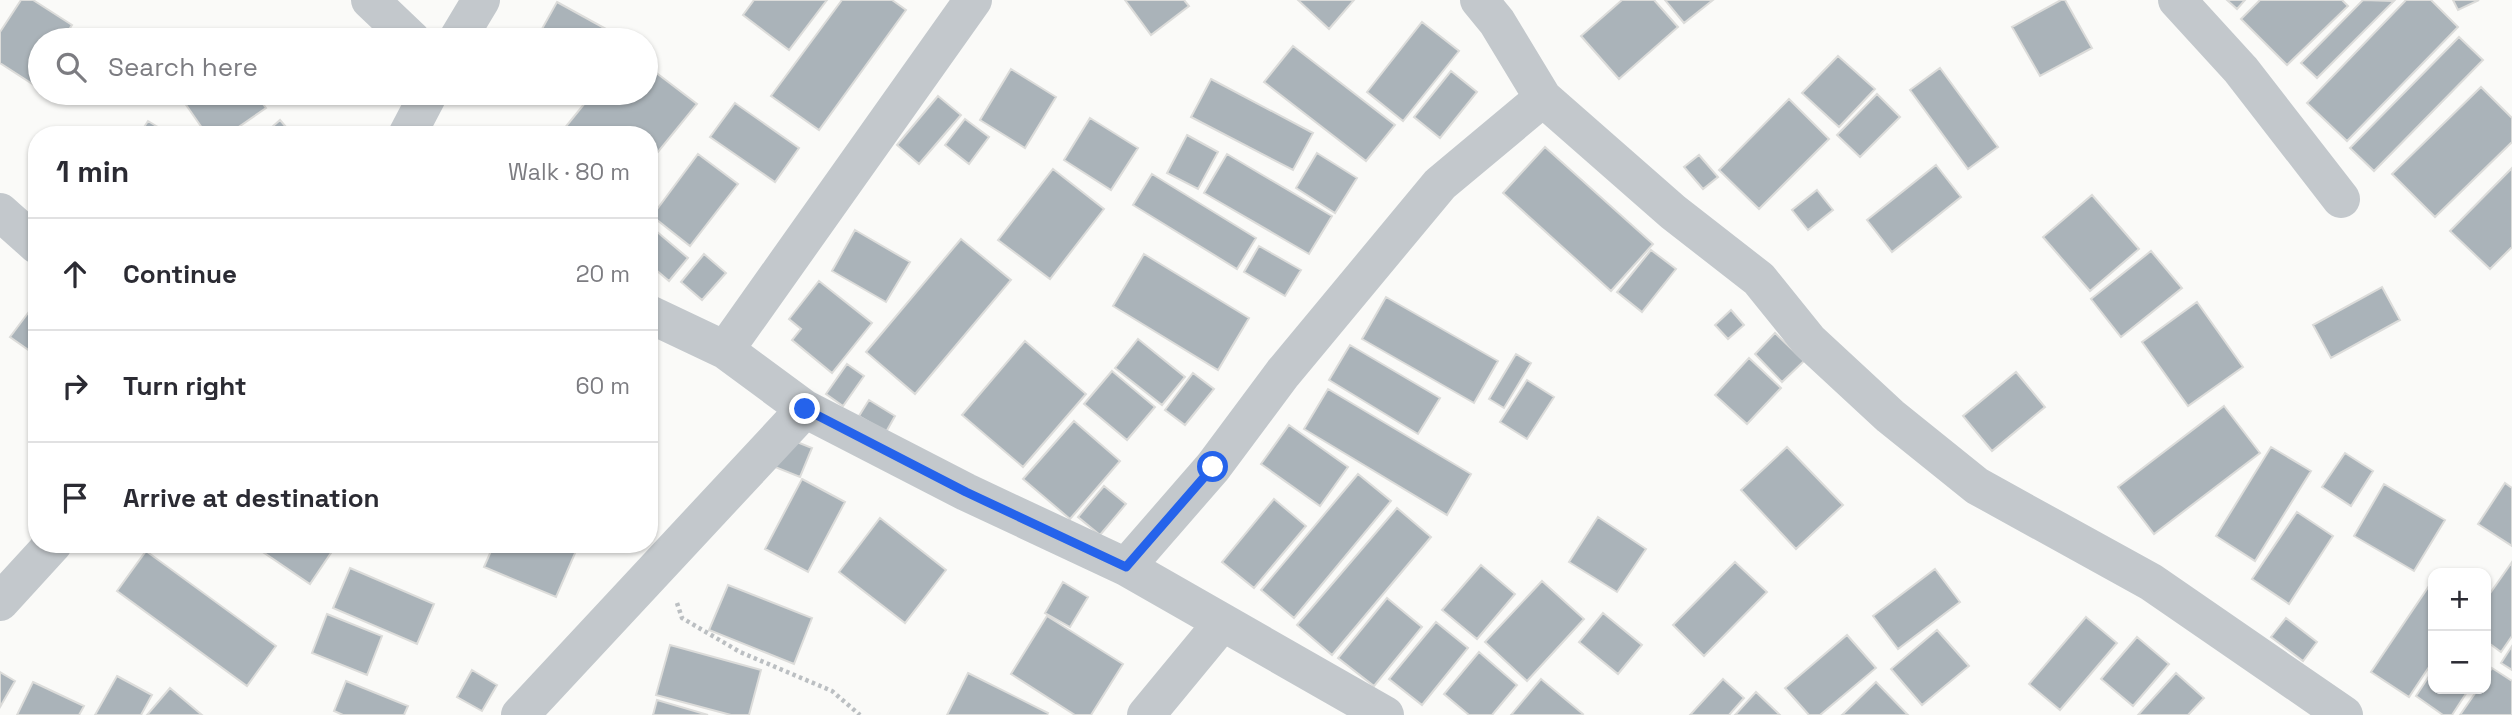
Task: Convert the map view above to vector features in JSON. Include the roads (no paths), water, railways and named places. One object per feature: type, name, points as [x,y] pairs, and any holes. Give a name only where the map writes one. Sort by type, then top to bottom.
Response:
[{"type":"street","points":[[370,0],[399,28]]},
{"type":"street","points":[[464,28],[481,0]]},
{"type":"street","points":[[725,350],[973,0]]},
{"type":"street","points":[[1479,0],[1497,22],[1544,98],[1672,212],[1759,279],[1808,341],[1890,416],[1977,486],[2151,582],[2344,715]]},
{"type":"street","points":[[2178,0],[2241,70],[2341,200]]},
{"type":"street","points":[[1126,567],[1213,467],[1283,373],[1440,184],[1544,98]]},
{"type":"street","points":[[412,126],[423,105]]},
{"type":"street","points":[[0,212],[28,237]]},
{"type":"street","points":[[658,318],[725,350],[805,409],[966,492],[1126,567],[1385,715]]},
{"type":"street","points":[[520,715],[805,409]]},
{"type":"street","points":[[0,602],[45,553]]},
{"type":"street","points":[[1146,715],[1222,623]]}]
